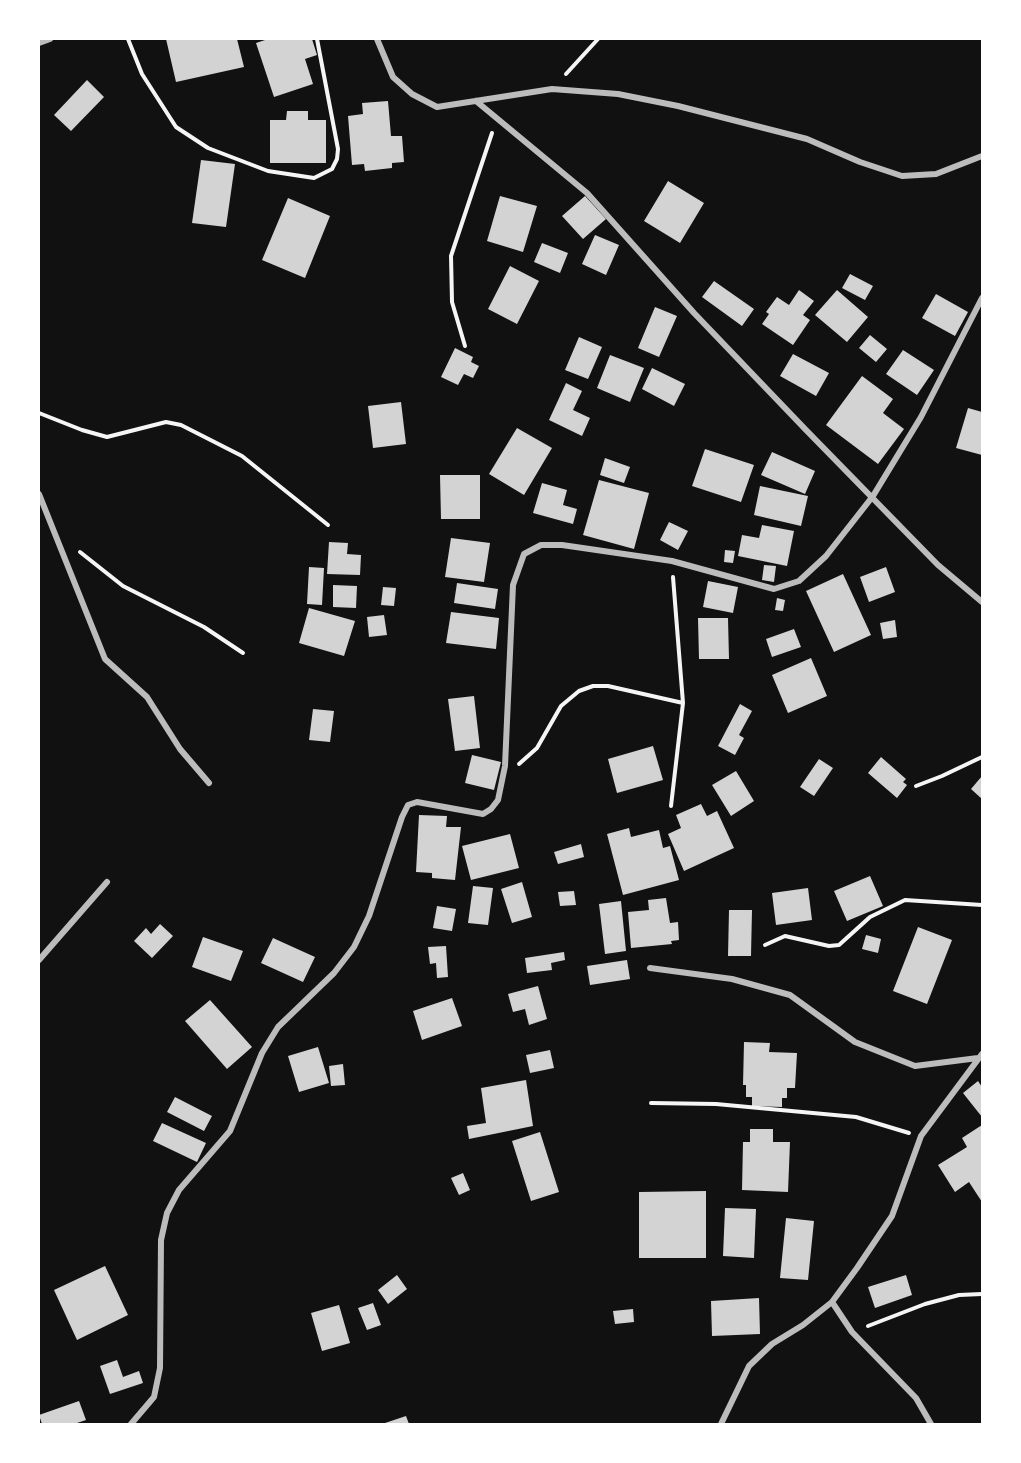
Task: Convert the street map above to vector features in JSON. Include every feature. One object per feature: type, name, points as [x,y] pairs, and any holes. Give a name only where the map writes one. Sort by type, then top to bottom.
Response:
[{"type":"street","points":[[39,43],[50,39]]},
{"type":"street","points":[[377,39],[393,77],[412,94],[437,107],[552,89],[618,94],[678,106],[807,139],[860,162],[902,176],[936,174],[982,156]]},
{"type":"street","points":[[476,101],[587,193],[694,313],[938,565],[982,602]]},
{"type":"street","points":[[131,1424],[154,1397],[160,1368],[161,1240],[167,1213],[179,1190],[230,1131],[262,1053],[278,1027],[334,973],[354,947],[369,916],[408,805],[417,802],[483,813],[498,800],[505,766],[513,585],[524,554],[541,545],[562,545],[672,561],[774,589],[799,581],[819,562],[873,496],[921,417],[982,298]]},
{"type":"street","points":[[39,494],[105,659],[147,697],[180,749],[209,783]]},
{"type":"street","points":[[39,960],[107,882]]},
{"type":"street","points":[[650,968],[732,979],[790,995],[855,1042],[915,1066],[980,1056]]},
{"type":"street","points":[[721,1424],[749,1366],[772,1344],[803,1325],[832,1302],[892,1216],[921,1136],[980,1056]]},
{"type":"street","points":[[832,1302],[852,1332],[916,1398],[931,1424]]},
{"type":"path","points":[[128,39],[142,74],[176,128],[208,148],[268,171],[314,178],[332,169],[337,159],[338,149],[317,39]]},
{"type":"path","points":[[552,89],[598,39]]},
{"type":"path","points":[[465,346],[452,302],[451,256],[497,118]]},
{"type":"path","points":[[39,413],[107,437],[166,422],[181,425],[242,456],[328,525]]},
{"type":"path","points":[[57,537],[123,586],[204,627],[243,653]]},
{"type":"path","points":[[671,806],[683,703],[682,659],[672,561]]},
{"type":"path","points":[[505,766],[519,764],[528,758],[561,706],[579,691],[593,686],[608,686],[683,703]]},
{"type":"path","points":[[916,786],[982,757]]},
{"type":"path","points":[[765,945],[785,936],[829,946],[838,945],[870,917],[905,900],[982,905]]},
{"type":"path","points":[[651,1103],[716,1104],[856,1117],[921,1136]]},
{"type":"path","points":[[852,1332],[925,1304],[959,1296],[982,1294]]},
{"type":"building","points":[[166,39],[237,39],[244,67],[176,82]]},
{"type":"building","points":[[268,39],[312,39],[317,55],[305,59],[313,84],[274,97],[256,43]]},
{"type":"building","points":[[87,80],[104,97],[71,131],[54,115]]},
{"type":"building","points":[[388,101],[391,136],[402,136],[404,162],[392,163],[392,168],[365,171],[364,164],[352,165],[348,116],[363,114],[362,103]]},
{"type":"building","points":[[287,111],[308,111],[308,120],[326,120],[326,163],[270,163],[270,120],[286,120]]},
{"type":"building","points":[[201,160],[235,164],[226,227],[192,223]]},
{"type":"building","points":[[668,181],[704,203],[680,243],[644,221]]},
{"type":"building","points":[[500,196],[537,206],[523,252],[487,241]]},
{"type":"building","points":[[585,196],[606,219],[583,239],[562,216]]},
{"type":"building","points":[[288,198],[330,216],[305,278],[262,260]]},
{"type":"building","points":[[595,235],[619,245],[606,275],[582,264]]},
{"type":"building","points":[[542,243],[568,253],[560,273],[534,262]]},
{"type":"building","points":[[510,266],[539,281],[517,324],[488,309]]},
{"type":"building","points":[[850,274],[873,286],[865,300],[842,288]]},
{"type":"building","points":[[714,281],[754,309],[742,326],[702,297]]},
{"type":"building","points":[[799,290],[814,301],[803,315],[810,320],[793,345],[762,324],[769,314],[766,312],[777,297],[789,305]]},
{"type":"building","points":[[837,290],[868,317],[847,342],[815,315]]},
{"type":"building","points":[[936,294],[968,312],[955,336],[922,318]]},
{"type":"building","points":[[655,307],[677,316],[659,357],[638,348]]},
{"type":"building","points":[[870,335],[887,349],[876,362],[859,348]]},
{"type":"building","points":[[579,337],[602,347],[588,379],[565,370]]},
{"type":"building","points":[[455,348],[473,357],[471,362],[479,366],[473,378],[464,374],[458,385],[441,377]]},
{"type":"building","points":[[903,350],[934,370],[917,395],[886,374]]},
{"type":"building","points":[[793,354],[829,373],[816,396],[780,376]]},
{"type":"building","points":[[610,355],[644,368],[630,402],[597,388]]},
{"type":"building","points":[[652,368],[685,384],[674,406],[642,389]]},
{"type":"building","points":[[862,376],[893,399],[883,413],[904,429],[878,464],[826,425]]},
{"type":"building","points":[[566,383],[582,391],[573,410],[590,418],[582,436],[549,420]]},
{"type":"building","points":[[401,402],[406,444],[373,448],[368,406]]},
{"type":"building","points":[[968,408],[982,412],[982,455],[956,448]]},
{"type":"building","points":[[517,428],[552,448],[524,495],[489,474]]},
{"type":"building","points":[[705,449],[754,465],[741,502],[692,486]]},
{"type":"building","points":[[772,452],[815,471],[805,494],[761,475]]},
{"type":"building","points":[[605,458],[630,467],[624,483],[600,475]]},
{"type":"building","points":[[440,475],[480,475],[480,519],[441,519]]},
{"type":"building","points":[[599,480],[649,493],[634,549],[583,535]]},
{"type":"building","points":[[542,483],[567,490],[563,505],[577,509],[573,524],[533,513]]},
{"type":"building","points":[[760,486],[808,496],[801,526],[754,515]]},
{"type":"building","points":[[669,522],[688,531],[678,550],[660,540]]},
{"type":"building","points":[[762,525],[794,531],[787,566],[738,556],[742,535],[759,538]]},
{"type":"building","points":[[451,538],[490,543],[484,582],[445,577]]},
{"type":"building","points":[[329,542],[348,543],[347,554],[361,555],[360,575],[327,574]]},
{"type":"building","points":[[725,550],[735,551],[733,563],[724,562]]},
{"type":"building","points":[[764,565],[776,566],[774,582],[762,580]]},
{"type":"building","points":[[309,567],[324,568],[322,605],[307,604]]},
{"type":"building","points":[[886,567],[895,592],[869,602],[860,577]]},
{"type":"building","points":[[843,574],[871,635],[834,652],[806,591]]},
{"type":"building","points":[[708,581],[738,587],[733,613],[703,607]]},
{"type":"building","points":[[457,583],[498,589],[495,609],[454,603]]},
{"type":"building","points":[[333,585],[357,586],[356,608],[333,607]]},
{"type":"building","points":[[383,587],[396,588],[394,606],[381,605]]},
{"type":"building","points":[[777,598],[785,600],[783,611],[775,610]]},
{"type":"building","points":[[309,608],[355,621],[344,656],[299,643]]},
{"type":"building","points":[[451,612],[499,618],[496,649],[446,643]]},
{"type":"building","points":[[384,615],[387,635],[369,637],[367,617]]},
{"type":"building","points":[[698,618],[728,618],[729,659],[699,659]]},
{"type":"building","points":[[895,620],[897,637],[883,639],[880,623]]},
{"type":"building","points":[[794,629],[801,647],[772,657],[766,639]]},
{"type":"building","points":[[811,658],[827,696],[788,713],[772,675]]},
{"type":"building","points":[[474,696],[480,748],[455,751],[448,699]]},
{"type":"building","points":[[740,704],[752,711],[739,735],[744,738],[735,755],[718,746]]},
{"type":"building","points":[[313,709],[334,711],[330,742],[309,740]]},
{"type":"building","points":[[653,746],[663,780],[617,793],[608,759]]},
{"type":"building","points":[[472,755],[501,762],[494,790],[465,783]]},
{"type":"building","points":[[881,757],[906,779],[903,782],[907,785],[897,798],[868,773]]},
{"type":"building","points":[[819,759],[833,768],[814,796],[800,787]]},
{"type":"building","points":[[736,771],[754,801],[731,816],[712,785]]},
{"type":"building","points":[[982,776],[982,799],[971,789]]},
{"type":"building","points":[[701,804],[707,816],[717,811],[734,848],[684,871],[668,834],[681,828],[676,815]]},
{"type":"building","points":[[419,815],[447,816],[446,827],[461,827],[455,880],[432,878],[432,873],[416,872]]},
{"type":"building","points":[[629,828],[631,837],[659,830],[663,848],[670,846],[679,880],[623,895],[607,834]]},
{"type":"building","points":[[510,834],[519,868],[471,880],[462,846]]},
{"type":"building","points":[[581,844],[584,857],[558,864],[554,852]]},
{"type":"building","points":[[870,876],[883,906],[847,921],[834,891]]},
{"type":"building","points":[[522,882],[532,917],[512,923],[501,889]]},
{"type":"building","points":[[473,886],[493,888],[488,925],[468,923]]},
{"type":"building","points":[[808,888],[812,920],[776,925],[772,893]]},
{"type":"building","points":[[574,891],[576,905],[560,906],[558,892]]},
{"type":"building","points":[[666,898],[670,923],[678,922],[679,940],[671,941],[672,944],[631,948],[628,912],[649,910],[648,900]]},
{"type":"building","points":[[621,901],[626,951],[605,954],[599,904]]},
{"type":"building","points":[[437,906],[456,909],[452,931],[433,928]]},
{"type":"building","points":[[729,910],[752,910],[751,956],[728,956]]},
{"type":"building","points":[[160,924],[173,936],[152,958],[134,941],[146,928],[151,934]]},
{"type":"building","points":[[918,927],[952,940],[927,1004],[893,991]]},
{"type":"building","points":[[866,935],[881,939],[878,953],[862,949]]},
{"type":"building","points":[[203,937],[243,951],[231,981],[192,967]]},
{"type":"building","points":[[273,938],[315,957],[303,982],[261,963]]},
{"type":"building","points":[[446,946],[448,977],[437,978],[436,963],[430,964],[428,947]]},
{"type":"building","points":[[564,952],[565,960],[551,963],[552,970],[527,973],[525,958]]},
{"type":"building","points":[[627,960],[630,979],[590,985],[587,966]]},
{"type":"building","points":[[538,986],[547,1019],[529,1025],[525,1009],[513,1012],[508,994]]},
{"type":"building","points":[[452,998],[462,1026],[422,1040],[413,1011]]},
{"type":"building","points":[[210,1000],[252,1047],[227,1069],[185,1021]]},
{"type":"building","points":[[744,1042],[770,1043],[769,1052],[797,1053],[795,1088],[787,1088],[787,1098],[782,1098],[782,1107],[752,1106],[752,1097],[746,1097],[746,1085],[743,1085]]},
{"type":"building","points":[[318,1047],[329,1083],[299,1092],[288,1056]]},
{"type":"building","points":[[550,1050],[554,1068],[530,1073],[526,1055]]},
{"type":"building","points":[[343,1064],[345,1085],[331,1086],[329,1066]]},
{"type":"building","points":[[526,1080],[533,1126],[469,1139],[467,1126],[486,1123],[481,1088]]},
{"type":"building","points":[[978,1081],[982,1087],[982,1117],[963,1093]]},
{"type":"building","points":[[175,1097],[212,1116],[204,1131],[167,1112]]},
{"type":"building","points":[[162,1123],[206,1143],[197,1162],[153,1141]]},
{"type":"building","points":[[982,1125],[982,1202],[969,1182],[955,1192],[938,1165],[967,1147],[962,1138]]},
{"type":"building","points":[[750,1129],[773,1129],[773,1142],[790,1142],[788,1192],[742,1190],[743,1142],[750,1142]]},
{"type":"building","points":[[540,1132],[559,1192],[531,1201],[512,1141]]},
{"type":"building","points":[[463,1173],[470,1190],[459,1195],[451,1178]]},
{"type":"building","points":[[706,1191],[706,1258],[639,1258],[639,1192]]},
{"type":"building","points":[[725,1208],[756,1209],[754,1258],[723,1256]]},
{"type":"building","points":[[786,1218],[814,1221],[808,1280],[780,1278]]},
{"type":"building","points":[[105,1266],[128,1315],[77,1340],[54,1290]]},
{"type":"building","points":[[397,1275],[407,1289],[388,1304],[378,1290]]},
{"type":"building","points":[[906,1275],[912,1295],[875,1308],[868,1287]]},
{"type":"building","points":[[759,1298],[760,1334],[712,1336],[711,1301]]},
{"type":"building","points":[[373,1303],[381,1325],[367,1330],[358,1308]]},
{"type":"building","points":[[339,1305],[350,1343],[322,1351],[311,1313]]},
{"type":"building","points":[[633,1309],[634,1322],[615,1324],[613,1311]]},
{"type":"building","points":[[117,1360],[123,1377],[139,1371],[143,1383],[110,1394],[100,1366]]},
{"type":"building","points":[[79,1401],[86,1420],[74,1424],[42,1424],[39,1415]]},
{"type":"building","points":[[406,1416],[409,1424],[382,1424]]}]
